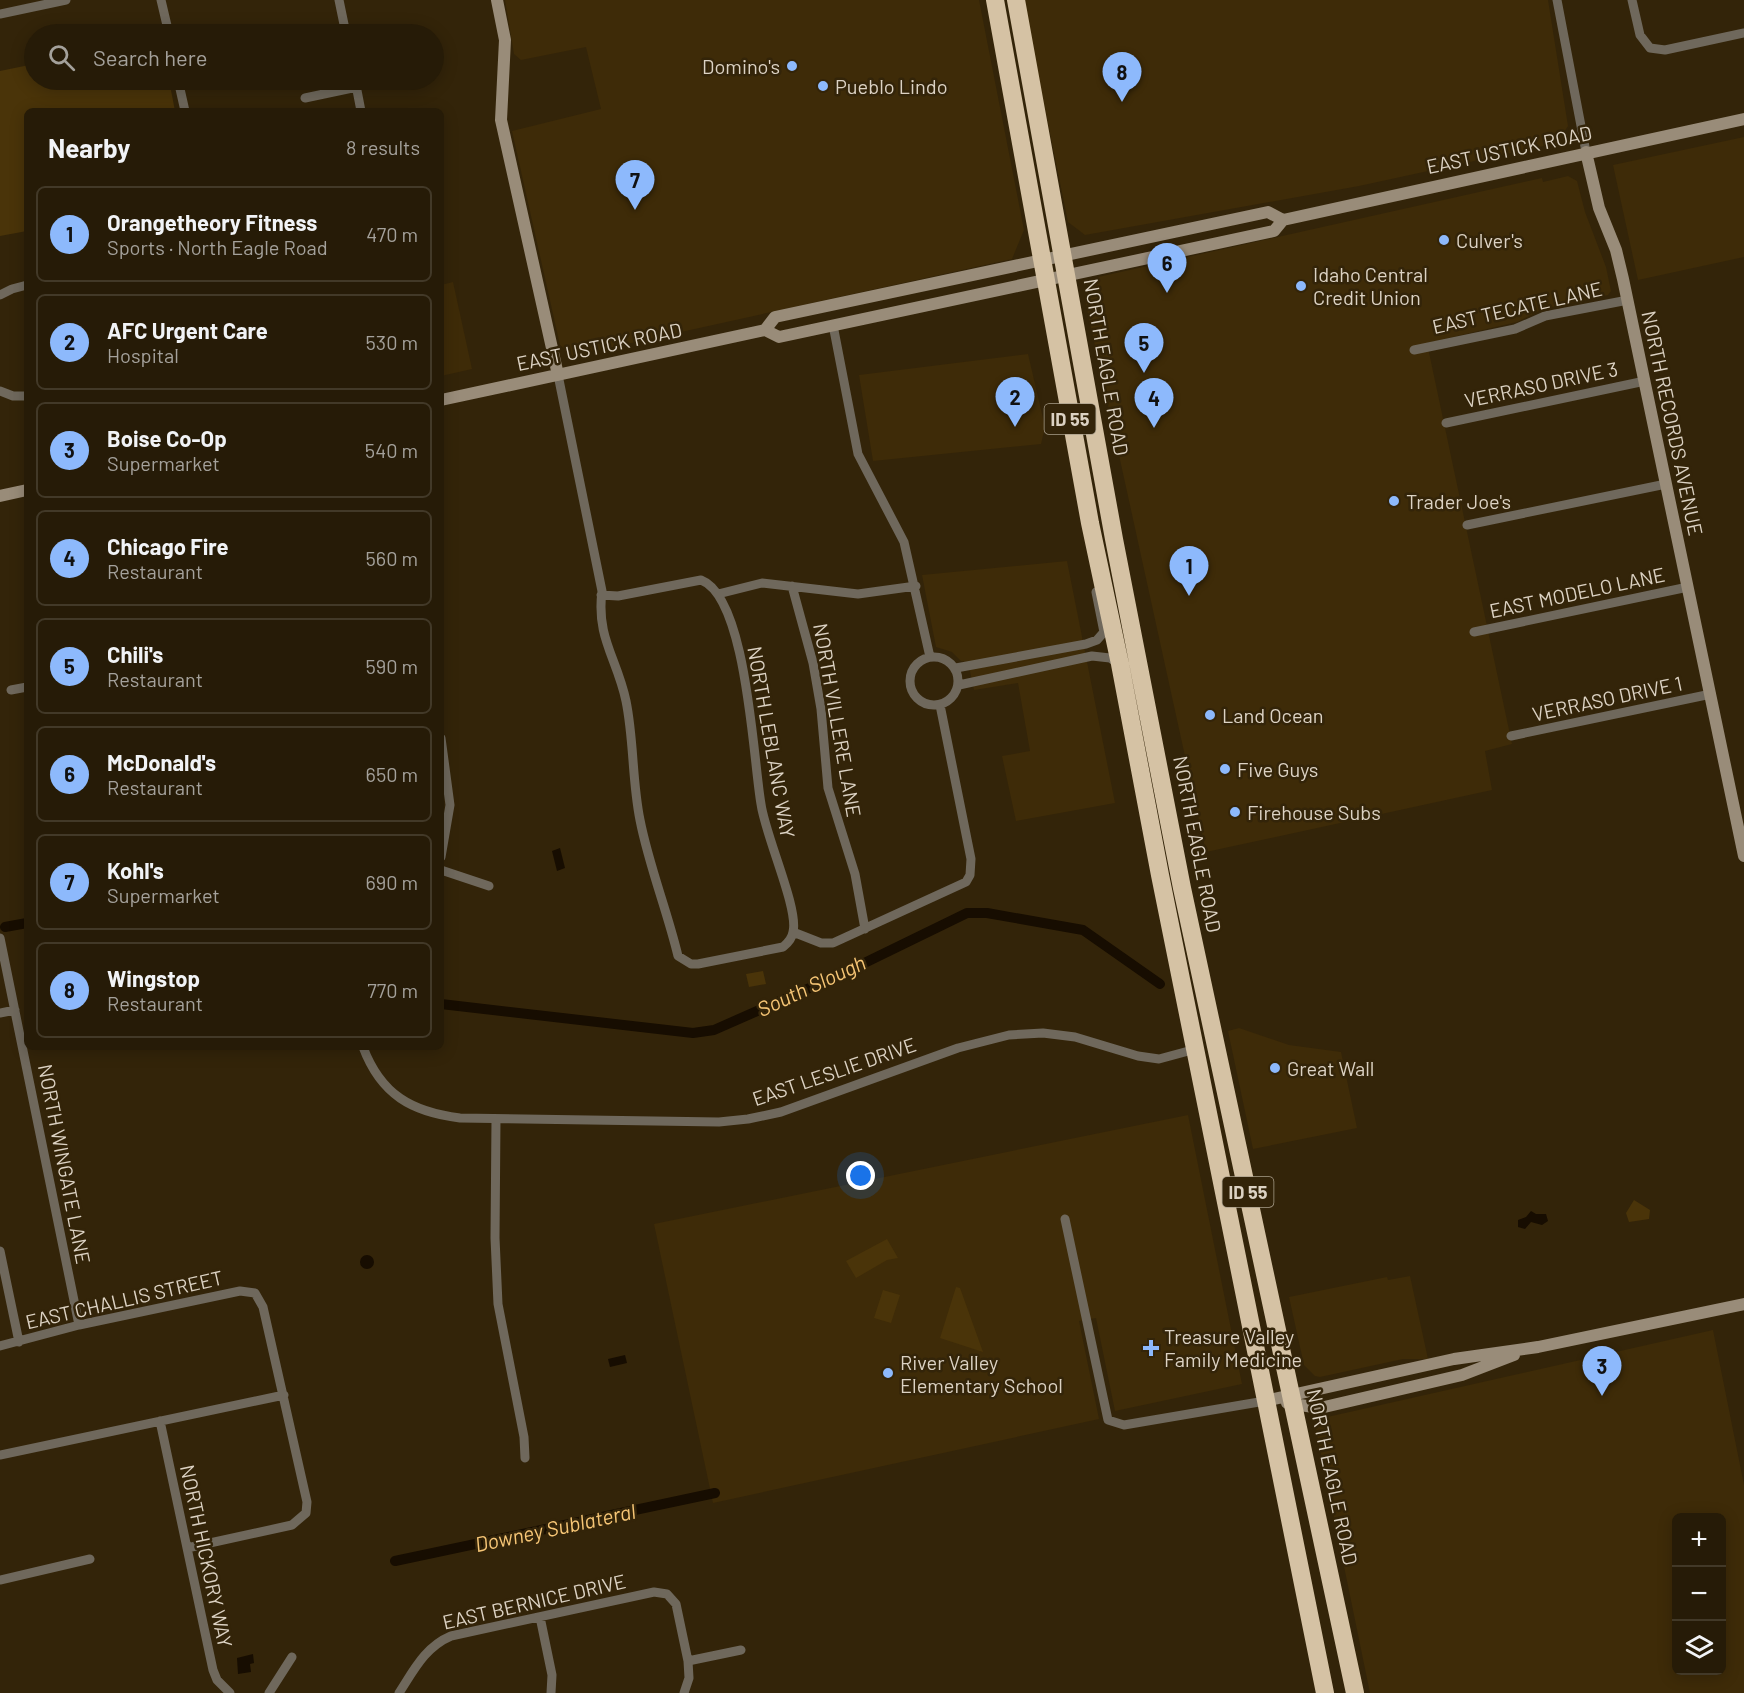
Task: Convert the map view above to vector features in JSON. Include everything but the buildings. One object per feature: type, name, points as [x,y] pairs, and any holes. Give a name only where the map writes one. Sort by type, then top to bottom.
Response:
[{"type":"highway","name":"ID 55","points":[[995,0],[1090,523],[1120,664],[1265,1401],[1326,1693]]},
{"type":"highway","name":"NORTH EAGLE ROAD","points":[[1016,0],[1064,255],[1113,539],[1182,888],[1294,1399],[1355,1693]]},
{"type":"highway","points":[[1120,664],[1128,668],[1142,732],[1152,735]]},
{"type":"highway","points":[[1136,753],[1149,763],[1172,880],[1182,888]]},
{"type":"main road","points":[[497,0],[505,40],[501,120],[558,375]]},
{"type":"main road","name":"EAST USTICK ROAD","points":[[444,399],[765,330],[779,337],[1046,281],[1274,231],[1283,220],[1744,119]]},
{"type":"main road","name":"NORTH RECORDS AVENUE","points":[[1586,152],[1599,207],[1616,250],[1628,300],[1744,856]]},
{"type":"main road","name":"EAST USTICK ROAD","points":[[765,330],[775,317],[1064,255],[1268,212],[1283,220]]},
{"type":"main road","points":[[0,496],[24,491]]},
{"type":"main road","points":[[1265,1401],[1294,1399],[1454,1359],[1538,1347],[1744,1304]]},
{"type":"main road","points":[[1294,1399],[1320,1408],[1462,1375],[1538,1347]]},
{"type":"street","points":[[0,14],[66,0]]},
{"type":"street","points":[[161,0],[167,24]]},
{"type":"street","points":[[339,0],[344,24]]},
{"type":"street","name":"NORTH RECORDS AVENUE","points":[[1557,0],[1586,152]]},
{"type":"street","points":[[1632,0],[1640,35],[1650,48],[1665,50],[1744,33]]},
{"type":"street","points":[[180,90],[184,108]]},
{"type":"street","points":[[305,98],[332,90]]},
{"type":"street","points":[[357,90],[360,108]]},
{"type":"street","points":[[0,295],[24,286]]},
{"type":"street","name":"EAST TECATE LANE","points":[[1414,350],[1515,329],[1545,316],[1628,300]]},
{"type":"street","points":[[834,325],[858,454],[904,542],[916,586],[930,657]]},
{"type":"street","points":[[558,375],[601,595],[599,616],[603,636],[626,700],[641,828],[650,866],[681,960],[698,964],[783,947],[793,932],[820,943],[832,943],[966,882],[970,874],[971,859],[940,705]]},
{"type":"street","name":"VERRASO DRIVE 3","points":[[1446,423],[1645,381]]},
{"type":"street","points":[[2,392],[24,396]]},
{"type":"street","points":[[1467,525],[1666,484]]},
{"type":"street","points":[[956,669],[1077,646],[1097,640],[1104,632],[1087,547],[1090,523]]},
{"type":"street","points":[[601,595],[618,596],[701,579],[713,586],[718,594],[762,583],[858,594],[916,586]]},
{"type":"street","name":"NORTH VILLERE LANE","points":[[792,586],[815,674],[828,788],[855,874],[866,929]]},
{"type":"street","name":"EAST MODELO LANE","points":[[1474,632],[1688,587]]},
{"type":"street","name":"NORTH LEBLANC WAY","points":[[718,594],[735,636],[745,678],[761,805],[793,913],[793,932]]},
{"type":"street","points":[[959,685],[1092,656],[1110,658],[1120,664]]},
{"type":"street","points":[[930,657],[948,661],[956,669],[959,685],[953,697],[940,705],[927,704],[918,699],[911,689],[913,669],[919,662],[930,657]]},
{"type":"street","points":[[11,690],[24,688]]},
{"type":"street","name":"VERRASO DRIVE 1","points":[[1511,736],[1711,694]]},
{"type":"street","points":[[444,760],[450,805],[444,840]]},
{"type":"street","points":[[444,871],[489,886]]},
{"type":"street","name":"NORTH WINGATE LANE","points":[[0,938],[80,1326]]},
{"type":"street","points":[[0,1013],[15,1010]]},
{"type":"street","name":"EAST LESLIE DRIVE","points":[[364,1050],[368,1060],[389,1090],[408,1104],[432,1114],[496,1119],[719,1122],[781,1112],[958,1048],[1009,1035],[1043,1033],[1075,1037],[1138,1056],[1159,1059],[1196,1049]]},
{"type":"street","points":[[496,1119],[495,1238],[498,1304],[524,1437],[525,1458]]},
{"type":"street","points":[[1065,1219],[1108,1420],[1124,1425],[1265,1401]]},
{"type":"street","points":[[0,1251],[19,1342]]},
{"type":"street","name":"EAST CHALLIS STREET","points":[[0,1346],[240,1291],[255,1293],[263,1307],[284,1395]]},
{"type":"street","points":[[0,1455],[284,1395],[307,1502],[303,1518],[292,1525],[187,1548]]},
{"type":"street","name":"NORTH HICKORY WAY","points":[[160,1421],[213,1670],[217,1680],[230,1693]]},
{"type":"street","points":[[0,1580],[90,1559]]},
{"type":"street","name":"EAST BERNICE DRIVE","points":[[399,1693],[423,1655],[435,1643],[451,1636],[654,1592],[667,1594],[676,1604],[688,1661]]},
{"type":"street","points":[[540,1617],[552,1675],[551,1693]]},
{"type":"street","points":[[684,1693],[689,1678],[688,1661],[741,1650]]},
{"type":"street","points":[[269,1693],[292,1657]]},
{"type":"shaded area","points":[[505,0],[979,0],[1024,230],[1012,259],[572,356],[560,345],[512,131],[601,109],[586,47],[521,60],[514,54]]},
{"type":"shaded area","points":[[1023,0],[1548,0],[1568,126],[1557,143],[1359,186],[1085,235],[1068,222]]},
{"type":"shaded area","points":[[24,66],[24,90],[171,90],[174,108],[24,108],[24,232],[0,236],[0,71]]},
{"type":"shaded area","points":[[1744,137],[1744,257],[1638,280],[1613,165]]},
{"type":"shaded area","points":[[1568,176],[1577,181],[1585,212],[1606,267],[1611,291],[1608,295],[1543,309],[1517,322],[1427,343],[1512,744],[1485,751],[1492,790],[1206,852],[1085,300],[1087,287],[1098,277],[1542,178],[1543,182]]},
{"type":"shaded area","points":[[453,282],[472,369],[444,375],[444,284]]},
{"type":"shaded area","points":[[1028,354],[1045,427],[1041,444],[873,461],[859,375]]},
{"type":"shaded area","points":[[1067,561],[1115,803],[1016,821],[1002,756],[1030,751],[1018,683],[974,690],[968,662],[961,661],[952,652],[936,647],[922,575]]},
{"type":"shaded area","points":[[560,848],[565,868],[557,871],[552,851]]},
{"type":"shaded area","points":[[763,971],[766,984],[749,987],[746,974]]},
{"type":"shaded area","points":[[1239,1028],[1289,1045],[1341,1052],[1357,1128],[1253,1149],[1228,1031]]},
{"type":"shaded area","name":"River Valley Elementary School","points":[[1188,1115],[1242,1384],[1115,1411],[1096,1318],[1079,1321],[1099,1419],[713,1503],[654,1224]]},
{"type":"shaded area","points":[[1634,1200],[1650,1210],[1649,1219],[1629,1222],[1626,1213]]},
{"type":"shaded area","points":[[1531,1211],[1536,1214],[1546,1214],[1548,1221],[1542,1225],[1531,1222],[1525,1229],[1518,1227],[1518,1220],[1526,1217]]},
{"type":"shaded area","points":[[887,1239],[898,1258],[887,1260],[856,1278],[846,1261]]},
{"type":"shaded area","points":[[364,1255],[370,1255],[374,1262],[370,1269],[364,1269],[360,1265],[360,1259]]},
{"type":"shaded area","points":[[1410,1276],[1428,1359],[1403,1359],[1320,1377],[1315,1376],[1304,1365],[1289,1297],[1387,1277],[1388,1280]]},
{"type":"shaded area","points":[[956,1287],[960,1288],[983,1352],[940,1338]]},
{"type":"shaded area","points":[[883,1290],[900,1295],[891,1323],[874,1318]]},
{"type":"shaded area","points":[[1713,1330],[1744,1485],[1744,1693],[1370,1693],[1314,1420]]},
{"type":"shaded area","points":[[625,1355],[627,1363],[610,1367],[608,1359]]},
{"type":"shaded area","points":[[253,1654],[254,1663],[250,1664],[251,1672],[238,1674],[237,1658]]},
{"type":"waterway","name":"South Slough","points":[[444,1004],[693,1033],[714,1030],[848,971],[967,913],[987,913],[1083,930],[1160,984]]},
{"type":"waterway","name":"South Slough","points":[[5,927],[24,924]]},
{"type":"waterway","name":"Downey Sublateral","points":[[395,1561],[715,1493]]},
{"type":"place","name":"Domino's","points":[[792,66]]},
{"type":"place","name":"Pueblo Lindo","points":[[823,86]]},
{"type":"place","name":"Wingstop","points":[[1122,102]]},
{"type":"place","name":"Kohl's","points":[[635,210]]},
{"type":"place","name":"Culver's","points":[[1444,240]]},
{"type":"place","name":"Idaho Central Credit Union","points":[[1301,286]]},
{"type":"place","name":"McDonald's","points":[[1167,293]]},
{"type":"place","name":"Chili's","points":[[1144,373]]},
{"type":"place","name":"AFC Urgent Care","points":[[1015,427]]},
{"type":"place","name":"Chicago Fire","points":[[1154,428]]},
{"type":"place","name":"Trader Joe's","points":[[1394,501]]},
{"type":"place","name":"Orangetheory Fitness","points":[[1189,596]]},
{"type":"place","name":"Land Ocean","points":[[1210,715]]},
{"type":"place","name":"Five Guys","points":[[1225,769]]},
{"type":"place","name":"Firehouse Subs","points":[[1235,812]]},
{"type":"place","name":"Great Wall","points":[[1275,1068]]},
{"type":"place","name":"Treasure Valley Family Medicine","points":[[1151,1348]]},
{"type":"place","name":"River Valley Elementary School","points":[[888,1373]]},
{"type":"place","name":"Boise Co-Op","points":[[1602,1396]]}]
